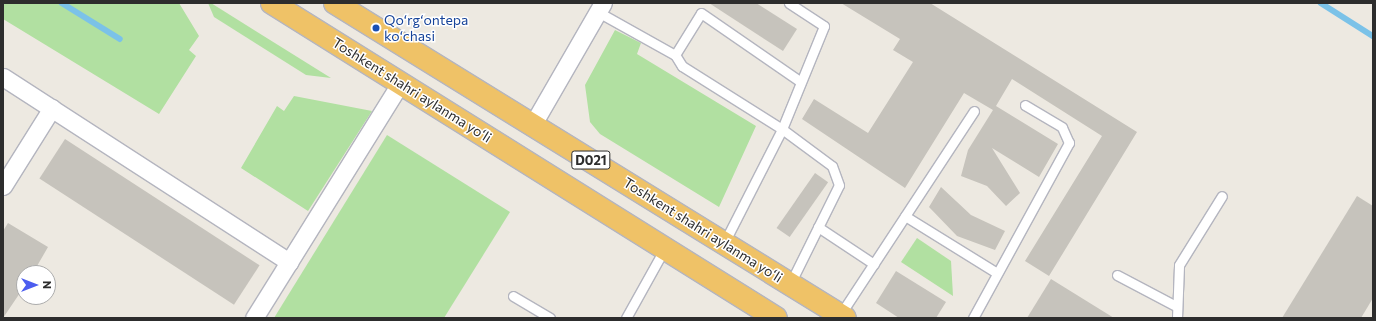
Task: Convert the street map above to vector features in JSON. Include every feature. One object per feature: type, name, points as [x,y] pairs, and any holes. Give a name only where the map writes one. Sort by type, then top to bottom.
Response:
[{"type":"highway","name":"Toshkent shahri aylanma yoʻli","points":[[272,3],[401,82],[776,318]]},
{"type":"highway","name":"Toshkent shahri aylanma yoʻli","points":[[335,3],[843,316]]},
{"type":"street","points":[[533,124],[600,6]]},
{"type":"street","points":[[3,77],[289,262]]},
{"type":"street","points":[[254,318],[401,82]]},
{"type":"street","points":[[3,186],[52,108]]},
{"type":"lane","points":[[724,243],[782,129],[824,26],[789,3]]},
{"type":"lane","points":[[600,6],[675,55],[682,66],[782,129],[832,166],[839,185],[790,284]]},
{"type":"lane","points":[[675,55],[701,13],[801,82]]},
{"type":"lane","points":[[973,318],[1069,143],[1062,127],[1025,105]]},
{"type":"lane","points":[[843,316],[874,264],[974,111]]},
{"type":"lane","points":[[1177,318],[1176,306],[1179,265],[1222,196]]},
{"type":"lane","points":[[905,216],[998,273]]},
{"type":"lane","points":[[818,227],[874,264]]},
{"type":"lane","points":[[626,318],[665,248]]},
{"type":"lane","points":[[1117,275],[1176,306]]},
{"type":"lane","points":[[513,296],[550,318]]},
{"type":"green space","points":[[3,3],[179,3],[199,36],[189,50],[196,56],[159,114],[3,19]]},
{"type":"green space","points":[[208,3],[211,3],[331,78],[306,75],[214,17]]},
{"type":"green space","points":[[615,30],[641,43],[637,54],[756,126],[719,207],[600,134],[590,122],[585,85]]},
{"type":"green space","points":[[294,96],[372,111],[308,211],[241,168],[277,106],[284,111]]},
{"type":"green space","points":[[387,135],[510,212],[444,318],[274,318]]},
{"type":"green space","points":[[917,238],[951,261],[953,296],[901,262]]},
{"type":"building","points":[[709,3],[756,3],[797,29],[783,51]]},
{"type":"building","points":[[841,3],[930,3],[1137,132],[1049,276],[1025,261],[1102,136],[1012,79],[996,106],[1058,144],[1039,177],[992,148],[1020,193],[1006,206],[987,186],[961,176],[968,150],[993,110],[964,93],[905,188],[802,119],[814,99],[868,133],[913,62],[893,50],[900,39]]},
{"type":"building","points":[[65,139],[260,265],[234,305],[39,178]]},
{"type":"building","points":[[815,173],[828,182],[790,237],[777,228]]},
{"type":"building","points":[[941,187],[971,215],[1005,231],[995,250],[957,236],[929,207]]},
{"type":"building","points":[[1357,196],[1373,206],[1373,298],[1361,318],[1282,318]]},
{"type":"building","points":[[8,223],[48,247],[38,265],[16,265],[16,299],[3,318],[3,231]]},
{"type":"building","points":[[896,271],[946,302],[936,318],[899,318],[876,303]]},
{"type":"building","points":[[1051,279],[1114,318],[1027,318]]},
{"type":"waterway","points":[[62,3],[120,39]]},
{"type":"waterway","points":[[1321,3],[1373,36]]},
{"type":"place","name":"Qoʻrgʻontepa koʻchasi","points":[[376,28]]}]
